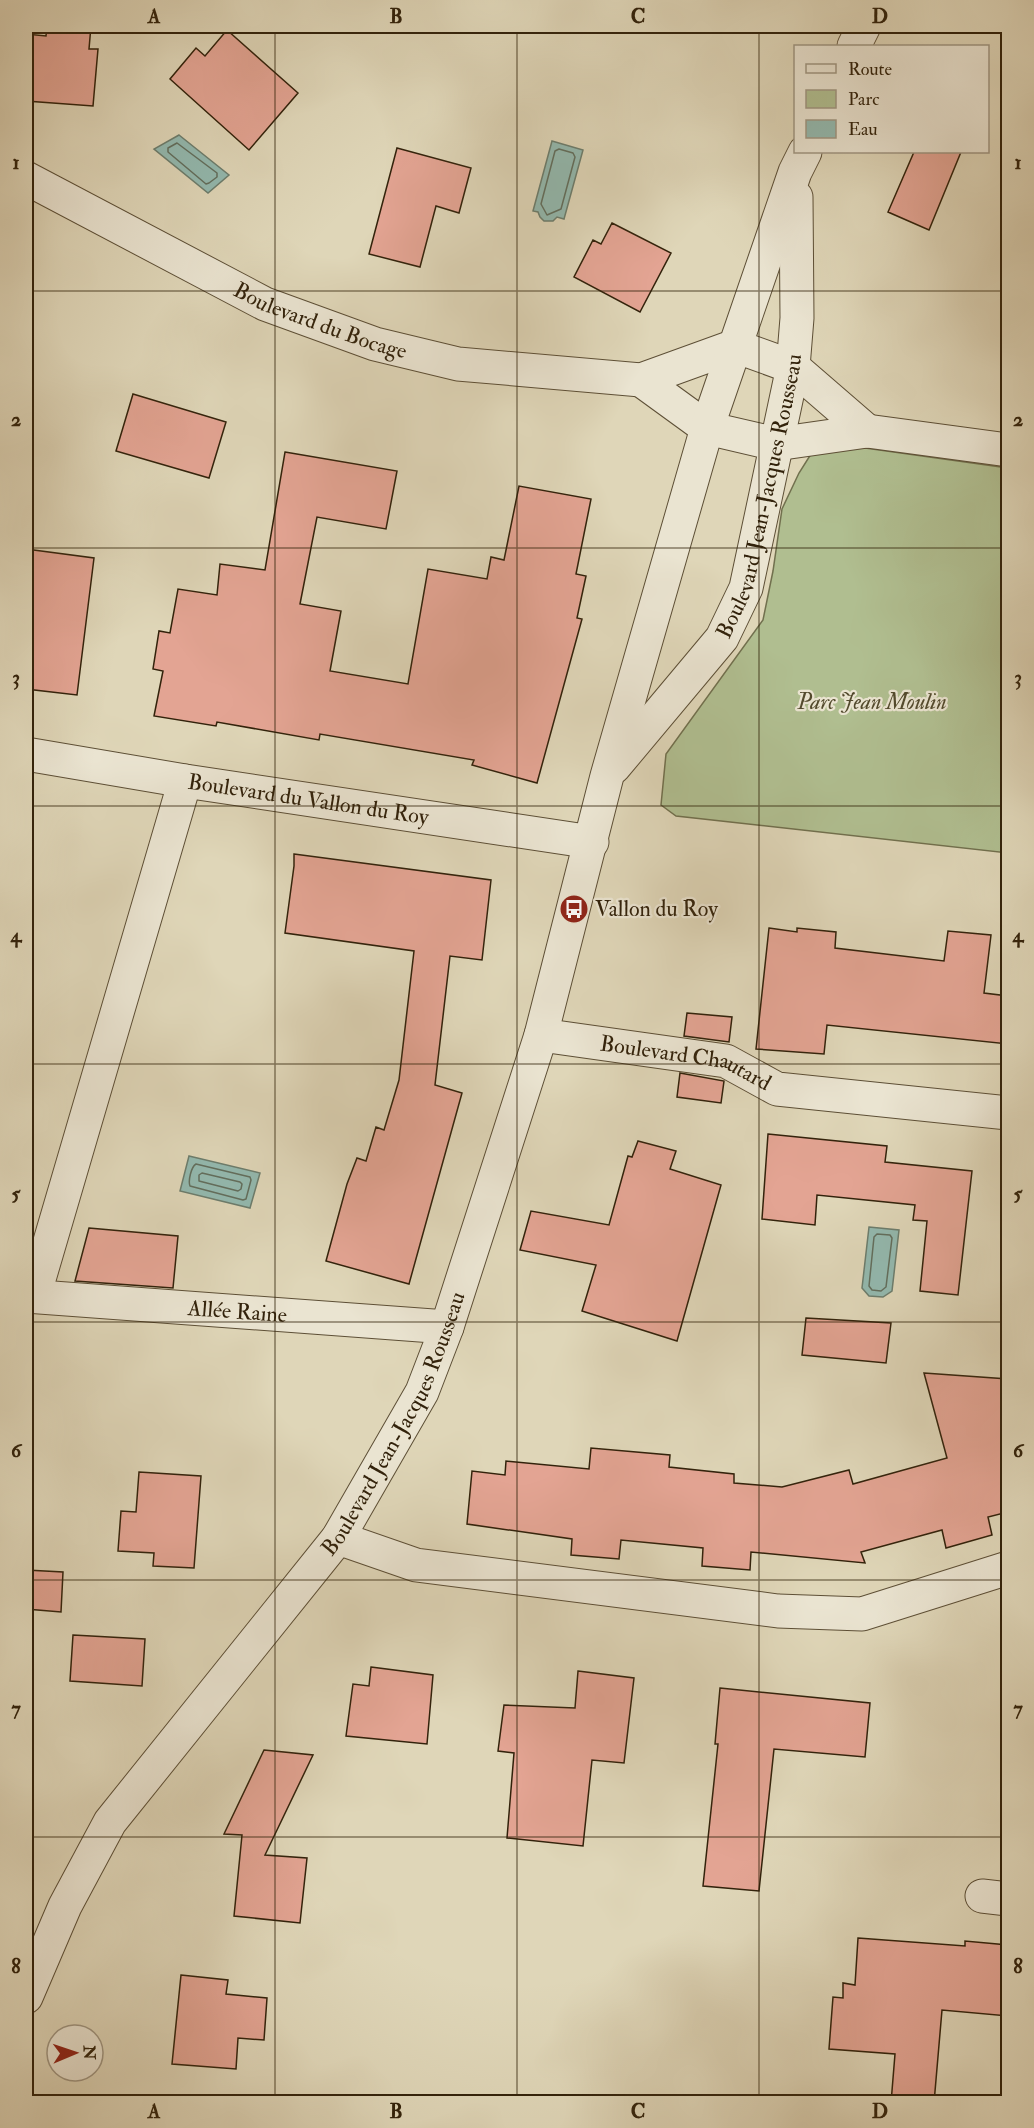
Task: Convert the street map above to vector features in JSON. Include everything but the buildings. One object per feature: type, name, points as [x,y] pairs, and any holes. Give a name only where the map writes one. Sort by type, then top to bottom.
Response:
[{"type":"street","points":[[855,45],[864,26]]},
{"type":"street","name":"Boulevard Jean-Jacques Rousseau","points":[[26,1997],[65,1906],[110,1822],[338,1538],[422,1392],[447,1327],[541,1035],[607,776],[707,428],[800,162]]},
{"type":"street","name":"Boulevard Jean-Jacques Rousseau","points":[[607,776],[722,639],[746,588],[792,367],[797,318],[800,162]]},
{"type":"street","name":"Boulevard du Bocage","points":[[26,178],[265,304],[375,344],[458,364],[641,380],[735,346]]},
{"type":"street","points":[[735,346],[792,367],[867,431]]},
{"type":"street","points":[[641,380],[707,428],[776,444],[867,431],[1008,450]]},
{"type":"street","name":"Boulevard du Vallon du Roy","points":[[26,754],[185,781],[592,842]]},
{"type":"street","points":[[30,1296],[185,781]]},
{"type":"street","name":"Boulevard Chautard","points":[[541,1035],[726,1060],[777,1089],[1008,1113]]},
{"type":"street","name":"Allée Raine","points":[[30,1296],[447,1327]]},
{"type":"street","points":[[338,1538],[416,1565],[778,1611],[862,1614],[1008,1568]]},
{"type":"green space","name":"Parc Jean Moulin","points":[[858,447],[1008,468],[1008,853],[676,816],[661,805],[666,754],[763,620],[782,509],[799,473],[811,454]]},
{"type":"water","points":[[179,135],[229,175],[208,193],[154,149]]},
{"type":"water","points":[[552,141],[583,150],[564,219],[557,217],[553,221],[544,221],[538,212],[533,211]]},
{"type":"water","points":[[189,1156],[260,1173],[250,1208],[180,1191]]},
{"type":"water","points":[[869,1227],[899,1230],[892,1291],[883,1297],[869,1296],[862,1288]]},
{"type":"place","name":"Vallon du Roy","points":[[574,909]]}]
